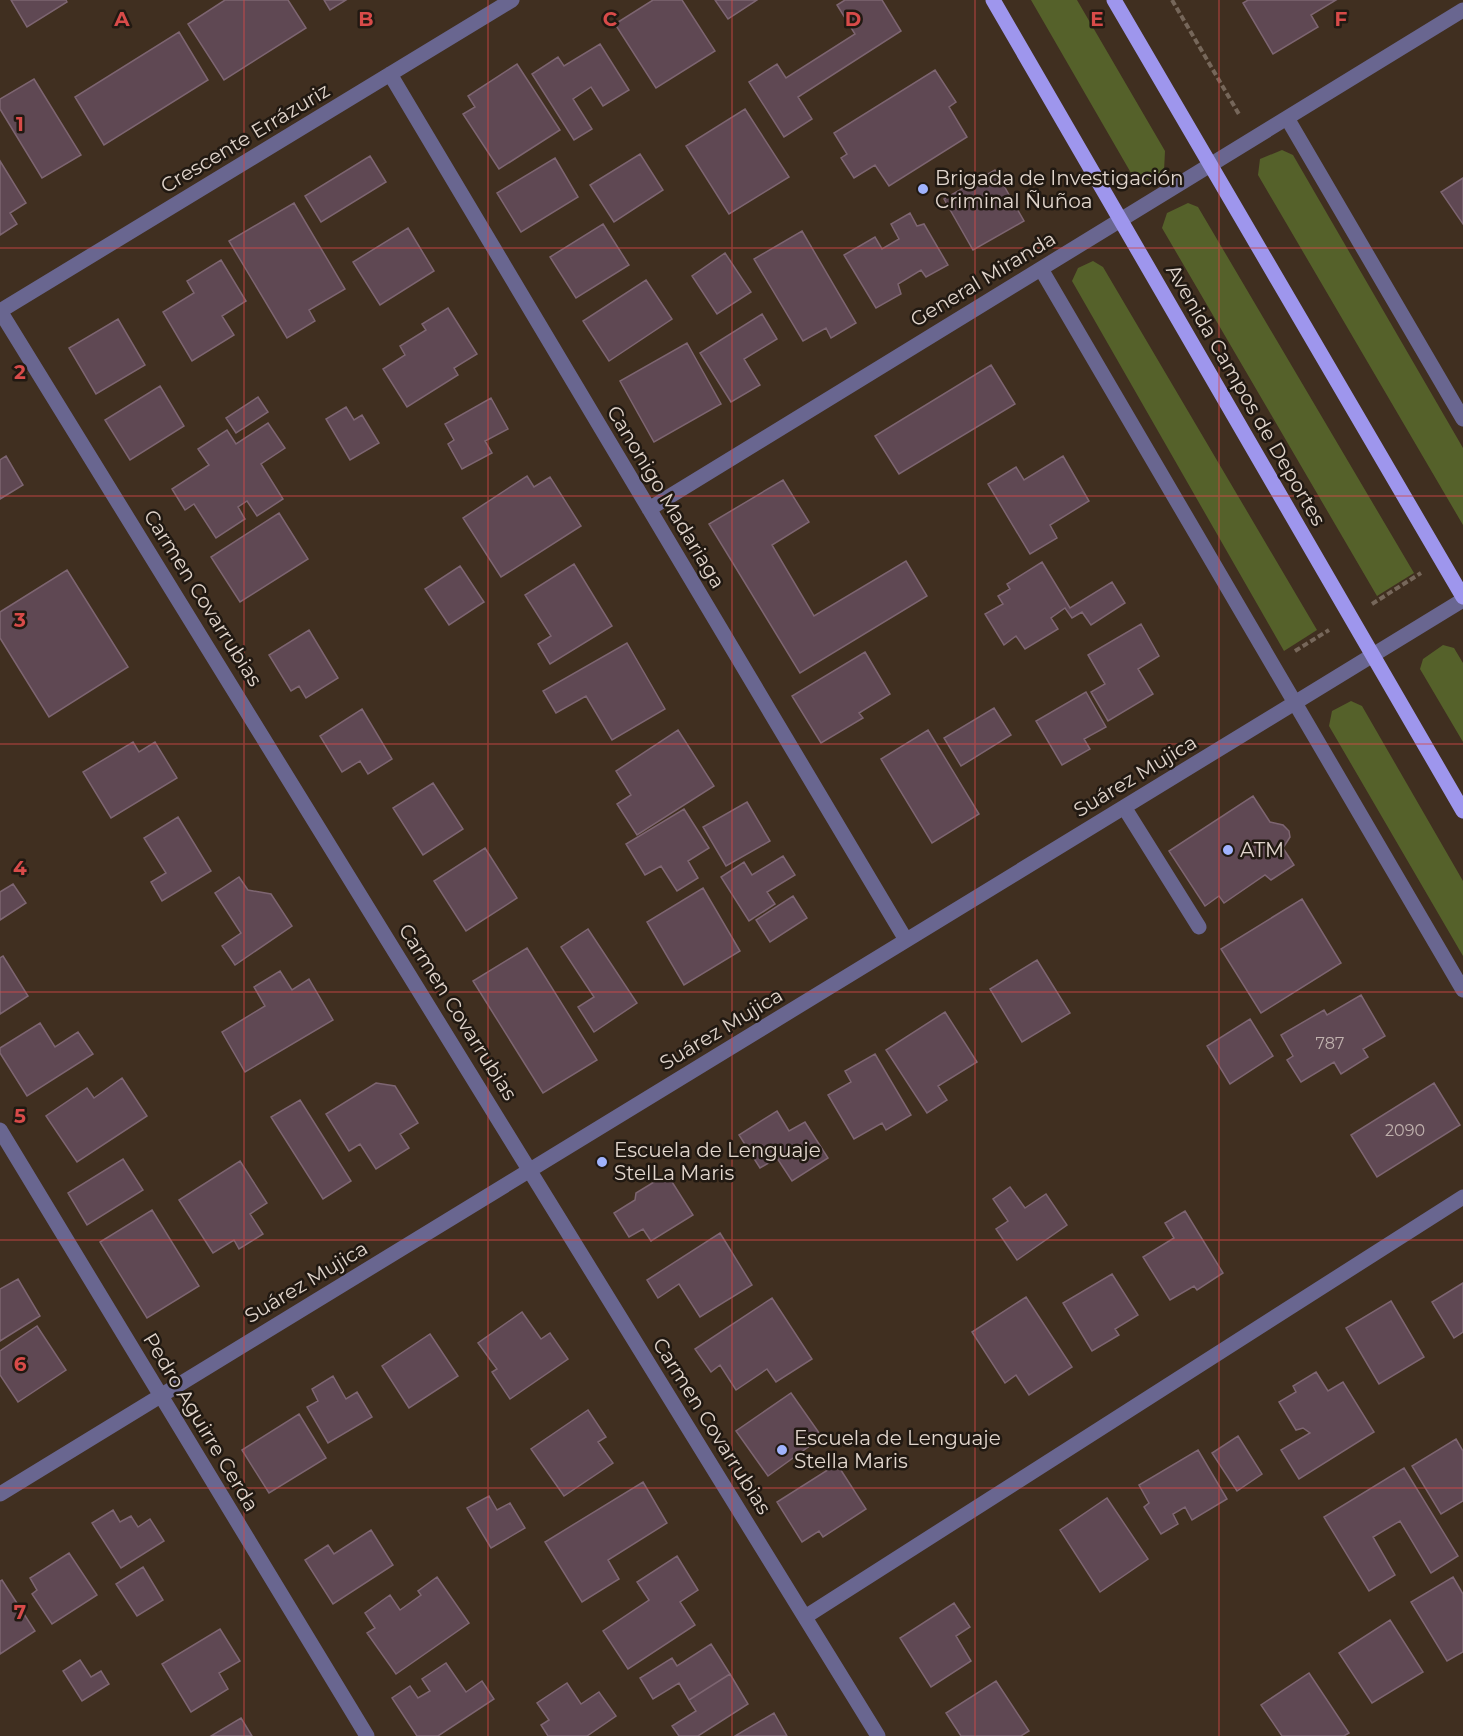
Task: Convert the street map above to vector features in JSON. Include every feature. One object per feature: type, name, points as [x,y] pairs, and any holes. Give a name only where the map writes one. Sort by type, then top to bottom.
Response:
[{"type":"main road","name":"Avenida Campos de Deportes","points":[[993,0],[1463,812]]},
{"type":"main road","points":[[1114,0],[1212,164],[1463,598]]},
{"type":"street","name":"Crescente Errázuriz","points":[[0,311],[512,0]]},
{"type":"street","name":"General Miranda","points":[[649,509],[1463,10]]},
{"type":"street","name":"Canonigo Madariaga","points":[[390,74],[906,940]]},
{"type":"street","points":[[1287,118],[1463,419]]},
{"type":"street","points":[[1041,269],[1463,990]]},
{"type":"street","name":"Carmen Covarrubias","points":[[0,311],[878,1736]]},
{"type":"street","name":"Suárez Mujica","points":[[0,1494],[1463,598]]},
{"type":"street","points":[[1124,807],[1199,927]]},
{"type":"street","name":"Pedro Aguirre Cerda","points":[[0,1130],[367,1736]]},
{"type":"street","points":[[805,1617],[1463,1197]]},
{"type":"path","points":[[1173,0],[1254,138]]},
{"type":"green space","points":[[1031,0],[1077,0],[1165,151],[1164,171],[1146,180],[1131,173]]},
{"type":"green space","points":[[1282,150],[1293,155],[1463,448],[1463,525],[1258,175],[1260,159]]},
{"type":"green space","points":[[1188,203],[1198,207],[1414,573],[1377,596],[1162,228],[1167,213]]},
{"type":"green space","points":[[1093,261],[1103,267],[1317,630],[1284,651],[1072,281],[1078,268]]},
{"type":"green space","points":[[1443,645],[1454,648],[1463,663],[1463,742],[1420,669],[1423,659]]},
{"type":"green space","points":[[1351,701],[1362,706],[1463,881],[1463,956],[1329,726],[1332,711]]},
{"type":"building","points":[[11,0],[66,0],[67,2],[27,27]]},
{"type":"building","points":[[225,0],[288,0],[306,28],[224,80],[188,24]]},
{"type":"building","points":[[324,0],[346,0],[330,10]]},
{"type":"building","points":[[653,0],[682,0],[715,51],[656,88],[615,24]]},
{"type":"building","points":[[715,0],[757,0],[728,19]]},
{"type":"building","points":[[845,0],[882,0],[901,31],[798,97],[812,119],[784,137],[749,82],[777,64],[786,78],[855,34],[837,5]]},
{"type":"building","points":[[1248,0],[1336,0],[1311,15],[1318,27],[1273,54],[1243,3]]},
{"type":"building","points":[[179,32],[208,80],[104,145],[75,97]]},
{"type":"building","points":[[600,44],[629,90],[603,106],[591,87],[573,99],[592,129],[574,140],[532,74],[558,57],[564,66]]},
{"type":"building","points":[[517,64],[560,130],[499,169],[463,114],[475,107],[468,96]]},
{"type":"building","points":[[935,70],[956,102],[949,107],[967,137],[889,186],[875,165],[854,178],[841,158],[847,154],[834,133]]},
{"type":"building","points":[[34,79],[81,155],[42,178],[0,109],[0,99]]},
{"type":"building","points":[[745,109],[789,177],[729,214],[686,146]]},
{"type":"building","points":[[640,154],[663,190],[614,222],[590,185]]},
{"type":"building","points":[[370,156],[386,182],[321,222],[305,196]]},
{"type":"building","points":[[555,158],[578,197],[521,232],[497,193]]},
{"type":"building","points":[[0,161],[26,203],[10,213],[17,224],[0,235]]},
{"type":"building","points":[[995,170],[1024,221],[973,250],[944,199]]},
{"type":"building","points":[[1463,178],[1463,224],[1441,192]]},
{"type":"building","points":[[294,203],[345,289],[309,310],[315,321],[287,338],[229,241]]},
{"type":"building","points":[[910,213],[917,226],[924,224],[948,265],[926,277],[921,270],[898,284],[901,294],[876,308],[844,255],[875,237],[882,249],[899,239],[891,224]]},
{"type":"building","points":[[603,224],[629,265],[576,298],[550,257]]},
{"type":"building","points":[[408,228],[434,271],[380,305],[353,262]]},
{"type":"building","points":[[802,231],[856,323],[831,338],[826,328],[803,341],[754,259]]},
{"type":"building","points":[[725,253],[751,292],[717,314],[692,276]]},
{"type":"building","points":[[221,260],[246,301],[222,316],[234,335],[192,361],[163,312],[194,293],[187,281]]},
{"type":"building","points":[[646,280],[672,319],[609,361],[583,321]]},
{"type":"building","points":[[448,308],[477,354],[454,368],[458,375],[407,407],[383,369],[405,355],[400,346],[426,330],[422,324]]},
{"type":"building","points":[[762,314],[777,339],[744,359],[760,385],[731,402],[700,353]]},
{"type":"building","points":[[118,319],[145,365],[96,394],[69,348]]},
{"type":"building","points":[[687,343],[721,404],[654,442],[620,381]]},
{"type":"building","points":[[991,365],[1015,404],[899,474],[875,436]]},
{"type":"building","points":[[160,386],[184,426],[130,460],[105,420]]},
{"type":"building","points":[[258,397],[268,412],[236,433],[226,418]]},
{"type":"building","points":[[491,398],[508,429],[485,441],[492,453],[462,469],[448,444],[454,440],[445,424]]},
{"type":"building","points":[[346,407],[354,420],[362,415],[379,443],[350,460],[326,419]]},
{"type":"building","points":[[268,423],[285,448],[261,464],[283,499],[257,516],[247,501],[238,507],[245,519],[216,538],[194,504],[185,510],[172,489],[209,465],[198,449],[227,430],[236,444]]},
{"type":"building","points":[[6,456],[23,485],[0,499],[0,460]]},
{"type":"building","points":[[1063,456],[1089,501],[1050,525],[1057,538],[1030,554],[988,484],[1016,467],[1024,480]]},
{"type":"building","points":[[527,476],[534,487],[550,477],[581,526],[501,577],[463,518]]},
{"type":"building","points":[[783,480],[809,522],[772,545],[814,616],[906,561],[927,596],[800,673],[709,524]]},
{"type":"building","points":[[279,513],[308,559],[240,602],[211,557]]},
{"type":"building","points":[[1042,562],[1070,608],[1112,582],[1125,603],[1091,625],[1082,612],[1072,618],[1065,608],[1051,618],[1058,629],[1025,649],[1016,636],[1004,645],[985,614],[1003,604],[998,596],[1010,589],[1007,584]]},
{"type":"building","points":[[574,564],[612,626],[550,664],[538,644],[551,636],[525,595]]},
{"type":"building","points":[[460,566],[484,602],[449,625],[425,589]]},
{"type":"building","points":[[67,570],[128,667],[49,717],[0,638],[0,612]]},
{"type":"building","points":[[1141,624],[1159,656],[1138,669],[1153,694],[1108,721],[1091,692],[1105,684],[1088,655]]},
{"type":"building","points":[[309,630],[338,678],[306,698],[299,686],[291,691],[269,655]]},
{"type":"building","points":[[627,643],[665,709],[612,740],[586,696],[556,713],[543,691]]},
{"type":"building","points":[[865,652],[890,694],[859,713],[863,718],[821,743],[792,696]]},
{"type":"building","points":[[1086,692],[1106,727],[1084,739],[1090,749],[1062,765],[1036,721]]},
{"type":"building","points":[[994,708],[1011,735],[961,766],[944,738]]},
{"type":"building","points":[[362,709],[392,759],[368,774],[360,761],[342,772],[320,736]]},
{"type":"building","points":[[678,730],[714,786],[637,835],[617,804],[631,795],[616,771]]},
{"type":"building","points":[[928,730],[979,814],[932,843],[881,759]]},
{"type":"building","points":[[133,742],[139,752],[155,742],[177,778],[111,818],[83,772]]},
{"type":"building","points":[[433,783],[463,829],[423,855],[393,808]]},
{"type":"building","name":"ATM","points":[[1253,796],[1270,822],[1283,825],[1289,831],[1290,837],[1283,848],[1294,865],[1271,880],[1265,875],[1224,903],[1219,896],[1205,906],[1169,851]]},
{"type":"building","points":[[747,802],[770,841],[726,866],[703,827]]},
{"type":"building","points":[[684,809],[709,848],[688,861],[698,878],[677,891],[661,866],[645,875],[626,844]]},
{"type":"building","points":[[178,817],[211,871],[162,901],[151,882],[166,873],[144,838]]},
{"type":"building","points":[[485,848],[517,898],[466,931],[434,881]]},
{"type":"building","points":[[783,856],[795,875],[767,892],[775,904],[749,921],[721,877],[744,862],[752,875]]},
{"type":"building","points":[[239,877],[248,890],[271,894],[292,926],[235,965],[222,946],[241,933],[215,893]]},
{"type":"building","points":[[13,884],[26,903],[0,920],[0,892]]},
{"type":"building","points":[[703,888],[740,951],[684,985],[647,922]]},
{"type":"building","points":[[793,896],[807,918],[770,942],[756,920]]},
{"type":"building","points":[[1302,899],[1341,963],[1261,1013],[1221,949]]},
{"type":"building","points":[[588,929],[637,1003],[594,1032],[578,1007],[594,997],[561,947]]},
{"type":"building","points":[[527,948],[597,1060],[543,1093],[473,981]]},
{"type":"building","points":[[3,956],[28,996],[0,1014],[0,958]]},
{"type":"building","points":[[1037,960],[1070,1013],[1022,1042],[990,989]]},
{"type":"building","points":[[280,971],[292,990],[309,979],[333,1020],[245,1072],[222,1032],[265,1006],[254,987]]},
{"type":"building","points":[[1361,995],[1385,1036],[1363,1049],[1368,1057],[1341,1074],[1334,1062],[1301,1082],[1287,1060],[1293,1056],[1281,1035],[1324,1010],[1327,1015]]},
{"type":"building","points":[[945,1012],[977,1062],[938,1086],[947,1100],[927,1113],[886,1050]]},
{"type":"building","points":[[1250,1019],[1273,1056],[1230,1084],[1207,1046]]},
{"type":"building","points":[[40,1023],[55,1047],[78,1032],[93,1054],[27,1096],[0,1053],[0,1048]]},
{"type":"building","points":[[875,1054],[911,1115],[886,1130],[882,1123],[854,1139],[828,1095],[851,1082],[845,1071]]},
{"type":"building","points":[[122,1078],[147,1116],[77,1162],[46,1116],[87,1088],[94,1098]]},
{"type":"building","points":[[376,1083],[395,1086],[418,1123],[400,1134],[409,1148],[376,1169],[360,1144],[349,1151],[326,1114]]},
{"type":"building","points":[[1434,1083],[1460,1125],[1377,1177],[1351,1135]]},
{"type":"building","points":[[300,1100],[351,1181],[323,1199],[271,1117]]},
{"type":"building","points":[[777,1111],[789,1131],[805,1122],[828,1158],[792,1181],[777,1158],[760,1168],[739,1135]]},
{"type":"building","points":[[123,1159],[143,1190],[87,1225],[68,1193]]},
{"type":"building","points":[[240,1161],[267,1203],[250,1214],[263,1234],[239,1249],[234,1240],[213,1253],[179,1200]]},
{"type":"building","points":[[667,1174],[693,1215],[651,1241],[643,1229],[629,1237],[614,1213],[635,1200],[636,1193]]},
{"type":"building","points":[[1010,1187],[1025,1208],[1046,1194],[1067,1225],[1017,1260],[996,1229],[1008,1221],[993,1199]]},
{"type":"building","points":[[152,1210],[199,1286],[147,1318],[100,1242]]},
{"type":"building","points":[[1185,1211],[1223,1273],[1197,1290],[1194,1286],[1170,1300],[1143,1257],[1174,1238],[1165,1223]]},
{"type":"building","points":[[720,1233],[752,1285],[700,1317],[679,1284],[658,1298],[647,1280]]},
{"type":"building","points":[[1112,1274],[1138,1315],[1115,1329],[1119,1335],[1092,1351],[1063,1303]]},
{"type":"building","points":[[18,1279],[40,1316],[0,1341],[0,1289]]},
{"type":"building","points":[[1463,1283],[1463,1332],[1454,1338],[1432,1302]]},
{"type":"building","points":[[1026,1297],[1072,1367],[1029,1395],[1016,1375],[1005,1383],[972,1332]]},
{"type":"building","points":[[772,1298],[812,1359],[776,1382],[767,1369],[736,1390],[720,1365],[711,1372],[695,1349]]},
{"type":"building","points":[[1391,1301],[1424,1357],[1379,1384],[1346,1328]]},
{"type":"building","points":[[522,1312],[541,1339],[550,1333],[568,1359],[510,1399],[492,1372],[497,1369],[478,1343]]},
{"type":"building","points":[[37,1326],[66,1370],[18,1402],[0,1375],[0,1351]]},
{"type":"building","points":[[430,1334],[458,1376],[409,1408],[382,1366]]},
{"type":"building","points":[[1316,1372],[1328,1391],[1343,1382],[1374,1432],[1299,1479],[1281,1450],[1310,1433],[1303,1428],[1296,1430],[1279,1402],[1296,1392],[1293,1386]]},
{"type":"building","points":[[333,1376],[346,1399],[357,1392],[372,1417],[328,1443],[307,1407],[318,1401],[312,1389]]},
{"type":"building","points":[[791,1393],[822,1437],[768,1476],[736,1431]]},
{"type":"building","points":[[588,1410],[606,1437],[598,1442],[613,1463],[564,1496],[531,1449]]},
{"type":"building","points":[[299,1414],[326,1458],[269,1493],[242,1450]]},
{"type":"building","points":[[1238,1436],[1262,1474],[1237,1491],[1212,1453]]},
{"type":"building","points":[[1456,1439],[1463,1451],[1463,1501],[1441,1514],[1412,1466]]},
{"type":"building","points":[[1198,1450],[1227,1499],[1192,1520],[1185,1507],[1173,1514],[1178,1524],[1161,1534],[1144,1507],[1149,1503],[1139,1485]]},
{"type":"building","points":[[837,1464],[866,1509],[823,1537],[819,1531],[802,1542],[777,1502]]},
{"type":"building","points":[[1404,1468],[1458,1556],[1431,1573],[1400,1521],[1373,1537],[1395,1575],[1369,1591],[1324,1517]]},
{"type":"building","points":[[643,1482],[667,1523],[608,1560],[619,1579],[582,1602],[545,1542]]},
{"type":"building","points":[[489,1496],[497,1510],[510,1503],[525,1528],[491,1548],[467,1508]]},
{"type":"building","points":[[1107,1498],[1148,1559],[1100,1592],[1060,1530]]},
{"type":"building","points":[[113,1510],[120,1522],[131,1516],[138,1527],[150,1519],[164,1541],[121,1568],[92,1523]]},
{"type":"building","points":[[371,1530],[393,1565],[333,1604],[305,1560],[328,1545],[334,1554]]},
{"type":"building","points":[[69,1553],[97,1595],[52,1624],[32,1594],[37,1590],[30,1578]]},
{"type":"building","points":[[677,1556],[698,1590],[680,1602],[695,1625],[628,1669],[603,1631],[649,1600],[637,1582]]},
{"type":"building","points":[[143,1567],[163,1600],[137,1616],[116,1584]]},
{"type":"building","points":[[437,1577],[469,1623],[396,1674],[367,1633],[375,1628],[365,1613],[390,1595],[400,1610],[421,1595],[418,1591]]},
{"type":"building","points":[[1453,1577],[1463,1594],[1463,1652],[1447,1661],[1411,1602]]},
{"type":"building","points":[[2,1580],[35,1631],[0,1654],[0,1581]]},
{"type":"building","points":[[954,1603],[970,1627],[956,1636],[971,1661],[931,1687],[900,1638]]},
{"type":"building","points":[[1390,1620],[1423,1672],[1372,1703],[1339,1653]]},
{"type":"building","points":[[220,1629],[240,1661],[219,1673],[228,1689],[191,1712],[162,1664]]},
{"type":"building","points":[[711,1644],[730,1674],[689,1700],[679,1683],[653,1699],[640,1678],[672,1658],[677,1666]]},
{"type":"building","points":[[80,1660],[91,1677],[101,1671],[109,1684],[82,1701],[63,1671]]},
{"type":"building","points":[[446,1663],[466,1692],[482,1681],[494,1699],[438,1736],[417,1736],[392,1698],[410,1686],[418,1698],[430,1691],[422,1679]]},
{"type":"building","points":[[1309,1673],[1349,1733],[1344,1736],[1282,1736],[1261,1705]]},
{"type":"building","points":[[730,1674],[748,1704],[698,1736],[679,1736],[672,1726],[696,1711],[689,1700]]},
{"type":"building","points":[[996,1681],[1029,1731],[1021,1736],[961,1736],[946,1713]]},
{"type":"building","points":[[567,1683],[581,1704],[599,1692],[616,1716],[587,1736],[548,1736],[541,1725],[549,1720],[537,1703]]},
{"type":"building","points":[[774,1713],[787,1736],[735,1736]]},
{"type":"building","points":[[241,1718],[252,1736],[211,1736]]},
{"type":"place","name":"Brigada de Investigación Criminal Ñuñoa","points":[[923,189]]},
{"type":"place","name":"ATM","points":[[1228,850]]},
{"type":"place","name":"Escuela de Lenguaje StelLa Maris","points":[[602,1162]]},
{"type":"place","name":"Escuela de Lenguaje Stella Maris","points":[[782,1450]]}]
